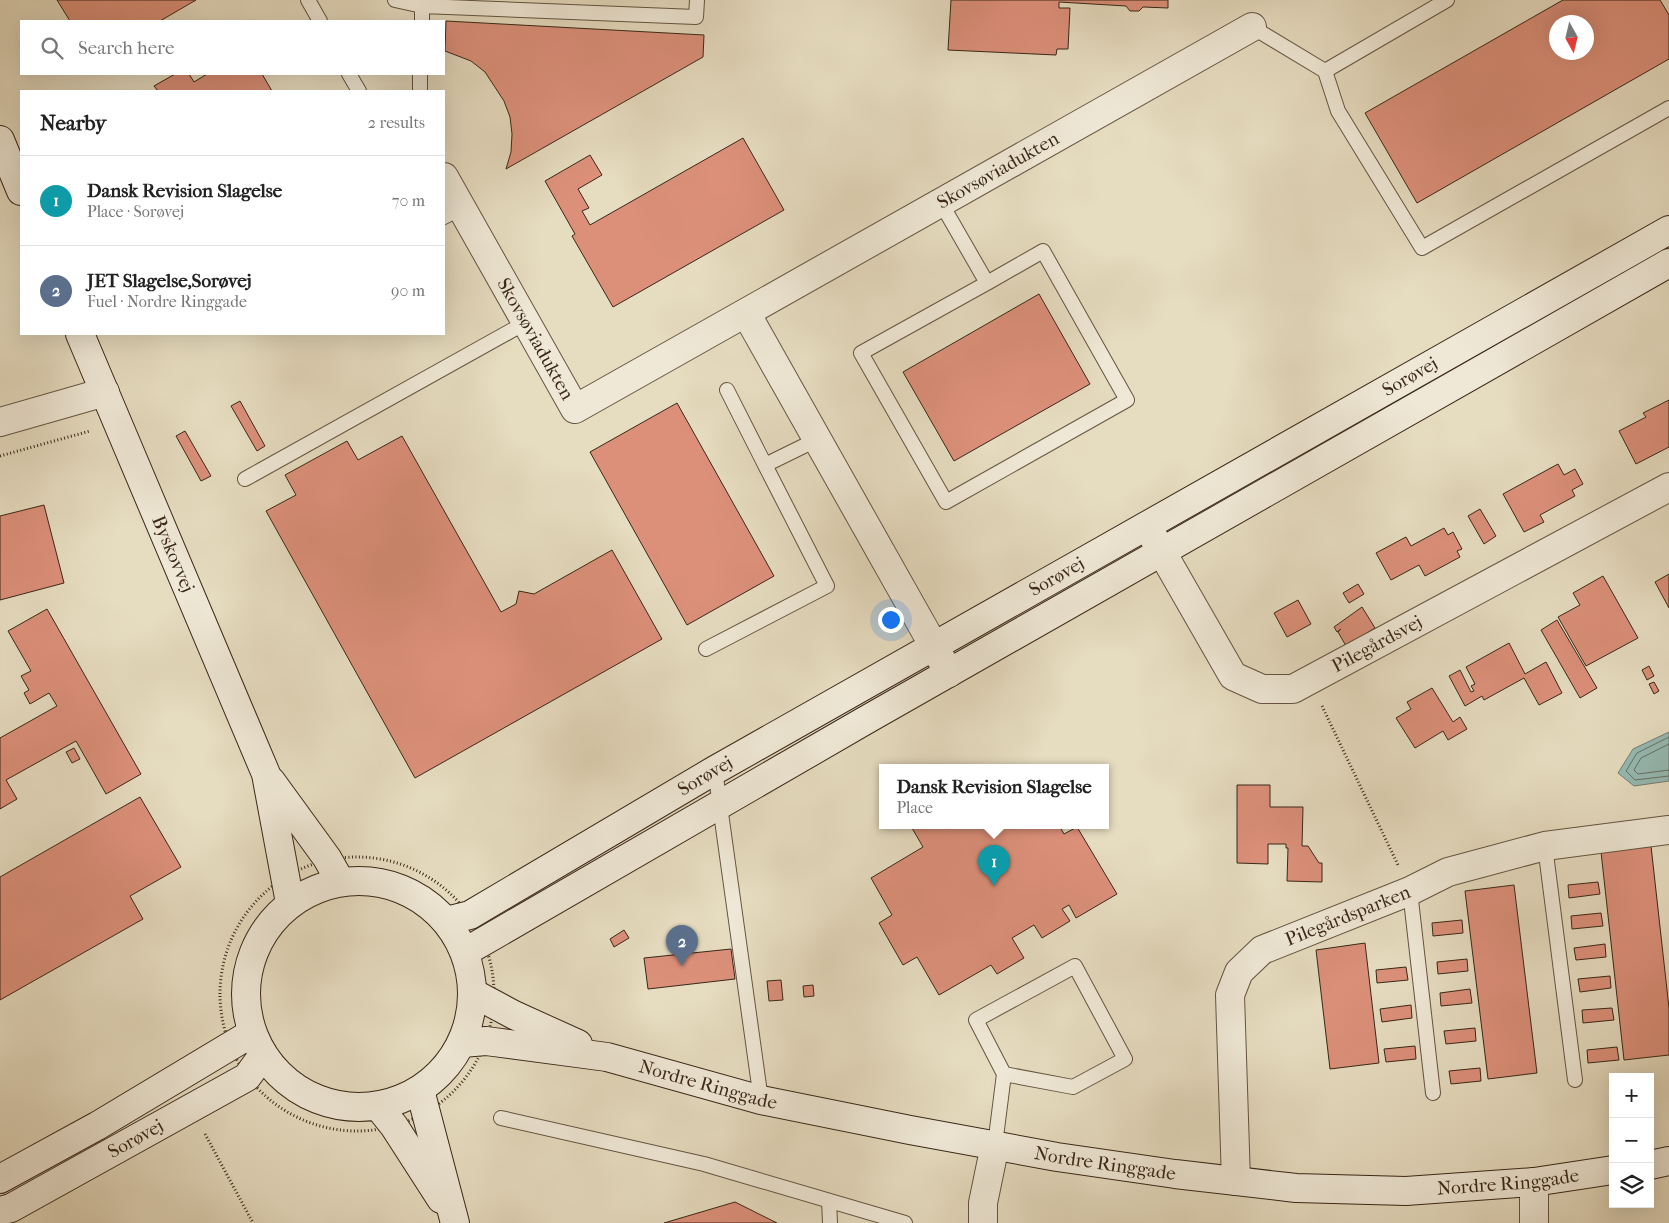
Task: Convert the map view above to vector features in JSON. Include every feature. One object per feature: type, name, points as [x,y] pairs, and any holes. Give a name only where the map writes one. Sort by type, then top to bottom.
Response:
[{"type":"street","name":"Skovsøviadukten","points":[[445,181],[452,212],[525,323],[575,409],[1252,28]]},
{"type":"street","points":[[0,140],[20,189]]},
{"type":"street","name":"Sorøvej","points":[[458,918],[715,770],[1669,230]]},
{"type":"street","name":"Sorøvej","points":[[475,947],[720,804],[1669,263]]},
{"type":"street","points":[[746,313],[949,673]]},
{"type":"street","name":"Byskovvej","points":[[80,335],[266,774],[290,903]]},
{"type":"street","points":[[0,422],[105,392]]},
{"type":"street","name":"Pilegårdsvej","points":[[1147,526],[1233,676],[1262,689],[1293,689],[1669,487]]},
{"type":"street","name":"Byskovvej","points":[[266,774],[327,858],[340,881]]},
{"type":"street","name":"Pilegårdsparken","points":[[1236,1181],[1230,995],[1239,972],[1262,950],[1410,891],[1448,872],[1545,846],[1669,830]]},
{"type":"street","points":[[370,880],[399,887],[458,918],[475,947],[484,998],[470,1018],[474,1042],[451,1061],[437,1077],[424,1101],[453,1219],[386,1116],[325,1102],[309,1095],[280,1076],[248,1045],[246,976],[254,949],[269,923],[290,903],[314,889],[340,881],[370,880]]},
{"type":"street","name":"Nordre Ringgade","points":[[484,998],[514,1016],[607,1057],[760,1100],[995,1145],[1096,1162],[1296,1188],[1406,1191],[1534,1182],[1609,1171]]},
{"type":"street","name":"Nordre Ringgade","points":[[474,1042],[607,1057]]},
{"type":"street","name":"Sorøvej","points":[[0,1211],[10,1208],[247,1077],[248,1045]]},
{"type":"street","name":"Sorøvej","points":[[0,1179],[248,1045]]},
{"type":"street","points":[[386,1116],[400,1100],[424,1101]]},
{"type":"street","points":[[983,1223],[983,1203],[995,1145]]},
{"type":"street","points":[[1654,1164],[1669,1162]]},
{"type":"street","points":[[1534,1182],[1534,1223]]},
{"type":"lane","points":[[308,0],[319,20]]},
{"type":"lane","points":[[395,0],[422,6],[696,17],[697,0]]},
{"type":"lane","points":[[1325,71],[1448,0]]},
{"type":"lane","points":[[422,6],[422,20]]},
{"type":"lane","points":[[1252,28],[1325,71],[1338,111],[1422,248],[1669,108]]},
{"type":"lane","points":[[350,75],[358,90]]},
{"type":"lane","points":[[420,75],[420,90]]},
{"type":"lane","points":[[941,203],[986,283]]},
{"type":"lane","points":[[1042,252],[1127,400],[946,502],[862,353],[986,283],[1042,252]]},
{"type":"lane","points":[[245,479],[525,323]]},
{"type":"lane","points":[[706,649],[827,586],[726,390]]},
{"type":"lane","points":[[765,465],[816,440]]},
{"type":"lane","points":[[715,770],[760,1100]]},
{"type":"lane","points":[[1545,846],[1575,1080]]},
{"type":"lane","points":[[1410,891],[1433,1093]]},
{"type":"lane","points":[[995,1145],[1004,1074],[976,1020],[1075,966],[1125,1059],[1073,1087],[1004,1074]]},
{"type":"lane","points":[[501,1118],[704,1164],[905,1223]]},
{"type":"lane","points":[[829,1201],[830,1223]]},
{"type":"path","points":[[0,456],[118,424]]},
{"type":"path","points":[[1310,681],[1410,891]]},
{"type":"path","points":[[367,857],[397,862],[425,874],[450,892],[458,918],[475,947],[493,971],[484,998],[474,1042],[476,1062],[462,1082],[446,1099],[424,1101],[386,1116],[359,1131],[326,1127],[294,1116],[266,1097],[247,1077],[248,1045],[220,1012],[220,980],[227,950],[240,921],[255,903],[286,876],[327,858],[367,857]]},
{"type":"path","points":[[204,1132],[253,1223]]},
{"type":"water","points":[[1669,732],[1669,781],[1634,786],[1618,773],[1633,749]]},
{"type":"building","points":[[57,0],[196,0],[162,20],[69,20]]},
{"type":"building","points":[[951,0],[1168,0],[1168,8],[1143,7],[1139,11],[1130,11],[1126,6],[1059,2],[1059,8],[1070,8],[1068,49],[1057,49],[1056,55],[948,50]]},
{"type":"building","points":[[1563,0],[1660,0],[1669,15],[1669,59],[1417,203],[1365,113]]},
{"type":"building","points":[[446,21],[704,35],[703,57],[506,169],[511,152],[512,134],[510,117],[504,101],[485,72],[471,61],[445,51]]},
{"type":"building","points":[[173,75],[190,75],[194,82],[205,75],[263,75],[271,90],[157,90],[154,86]]},
{"type":"building","points":[[743,138],[784,210],[613,307],[572,236],[575,234],[545,181],[590,155],[602,175],[578,189],[589,208],[582,211],[590,225]]},
{"type":"building","points":[[1039,294],[1090,384],[954,461],[903,372]]},
{"type":"building","points":[[1669,400],[1669,447],[1636,464],[1619,431],[1646,417],[1643,413]]},
{"type":"building","points":[[240,401],[265,446],[257,451],[231,406]]},
{"type":"building","points":[[677,403],[774,576],[687,625],[590,452]]},
{"type":"building","points":[[185,431],[211,476],[201,481],[176,436]]},
{"type":"building","points":[[402,436],[501,612],[516,604],[519,591],[534,594],[612,550],[662,639],[415,778],[266,511],[296,495],[285,475],[347,441],[358,460]]},
{"type":"building","points":[[1558,464],[1564,475],[1575,469],[1583,484],[1572,490],[1575,496],[1540,515],[1544,522],[1524,532],[1503,494]]},
{"type":"building","points":[[44,505],[64,583],[0,600],[0,516]]},
{"type":"building","points":[[1480,509],[1496,536],[1484,544],[1468,516]]},
{"type":"building","points":[[1444,528],[1448,535],[1453,532],[1462,549],[1457,551],[1460,557],[1425,576],[1419,565],[1391,580],[1376,553],[1406,537],[1411,546]]},
{"type":"building","points":[[1669,574],[1669,608],[1655,582]]},
{"type":"building","points":[[1603,576],[1638,638],[1586,666],[1558,617],[1580,605],[1573,593]]},
{"type":"building","points":[[1358,584],[1364,594],[1349,603],[1343,593]]},
{"type":"building","points":[[1298,600],[1311,624],[1287,637],[1274,613]]},
{"type":"building","points":[[1362,607],[1375,628],[1346,646],[1338,632],[1341,629],[1337,632],[1334,627]]},
{"type":"building","points":[[47,609],[141,774],[106,794],[76,741],[6,780],[17,799],[0,809],[0,738],[57,706],[49,693],[30,704],[24,693],[29,690],[21,676],[31,671],[8,631]]},
{"type":"building","points":[[1557,620],[1597,688],[1580,698],[1541,630]]},
{"type":"building","points":[[1509,643],[1525,674],[1546,662],[1562,693],[1539,705],[1524,678],[1484,700],[1482,696],[1465,706],[1449,676],[1460,670],[1471,692],[1474,691],[1471,686],[1475,684],[1466,667]]},
{"type":"building","points":[[1649,666],[1654,676],[1647,680],[1642,670]]},
{"type":"building","points":[[1654,682],[1659,691],[1654,694],[1649,684]]},
{"type":"building","points":[[1432,688],[1453,722],[1460,717],[1467,729],[1448,740],[1443,731],[1415,748],[1396,718],[1411,709],[1407,702]]},
{"type":"building","points":[[74,748],[80,759],[72,763],[66,752]]},
{"type":"building","points":[[1237,785],[1270,785],[1270,807],[1303,807],[1302,846],[1308,846],[1319,863],[1322,863],[1322,882],[1287,881],[1288,848],[1286,848],[1286,844],[1268,844],[1268,864],[1237,863]]},
{"type":"building","points":[[140,797],[181,867],[130,896],[143,919],[0,1000],[0,877]]},
{"type":"building","points":[[913,829],[1061,829],[1064,834],[1073,829],[1078,829],[1117,894],[1076,918],[1069,905],[1062,909],[1070,921],[1042,938],[1034,925],[1012,938],[1024,958],[997,974],[991,965],[939,995],[917,957],[903,965],[879,923],[892,915],[871,878],[923,847]]},
{"type":"building","points":[[1651,846],[1669,1008],[1669,1055],[1624,1060],[1601,852]]},
{"type":"building","points":[[1598,882],[1600,894],[1569,898],[1568,885]]},
{"type":"building","points":[[1514,885],[1537,1073],[1488,1079],[1465,891]]},
{"type":"building","points":[[1601,913],[1603,926],[1572,929],[1571,916]]},
{"type":"building","points":[[1462,920],[1463,933],[1433,936],[1432,923]]},
{"type":"building","points":[[624,930],[629,938],[614,947],[610,939]]},
{"type":"building","points":[[1365,943],[1379,1063],[1330,1069],[1316,950]]},
{"type":"building","points":[[1605,944],[1606,957],[1576,960],[1574,948]]},
{"type":"building","points":[[731,949],[735,979],[648,989],[644,958]]},
{"type":"building","points":[[1467,959],[1468,971],[1438,974],[1437,962]]},
{"type":"building","points":[[1406,967],[1408,980],[1377,983],[1376,970]]},
{"type":"building","points":[[1610,976],[1611,988],[1580,992],[1578,979]]},
{"type":"building","points":[[781,980],[783,1000],[769,1001],[767,981]]},
{"type":"building","points":[[813,985],[814,996],[804,997],[803,986]]},
{"type":"building","points":[[1470,989],[1472,1003],[1441,1006],[1440,993]]},
{"type":"building","points":[[1411,1005],[1412,1018],[1382,1022],[1380,1009]]},
{"type":"building","points":[[1612,1008],[1614,1020],[1583,1023],[1582,1010]]},
{"type":"building","points":[[1475,1028],[1476,1041],[1446,1044],[1444,1031]]},
{"type":"building","points":[[1415,1046],[1416,1059],[1386,1062],[1384,1049]]},
{"type":"building","points":[[1617,1047],[1619,1060],[1588,1063],[1587,1050]]},
{"type":"building","points":[[1480,1068],[1481,1081],[1451,1084],[1449,1071]]},
{"type":"building","points":[[735,1202],[777,1223],[664,1223]]},
{"type":"place","name":"Dansk Revision Slagelse","points":[[994,886]]},
{"type":"place","name":"JET Slagelse,Sorøvej","points":[[682,966]]}]
